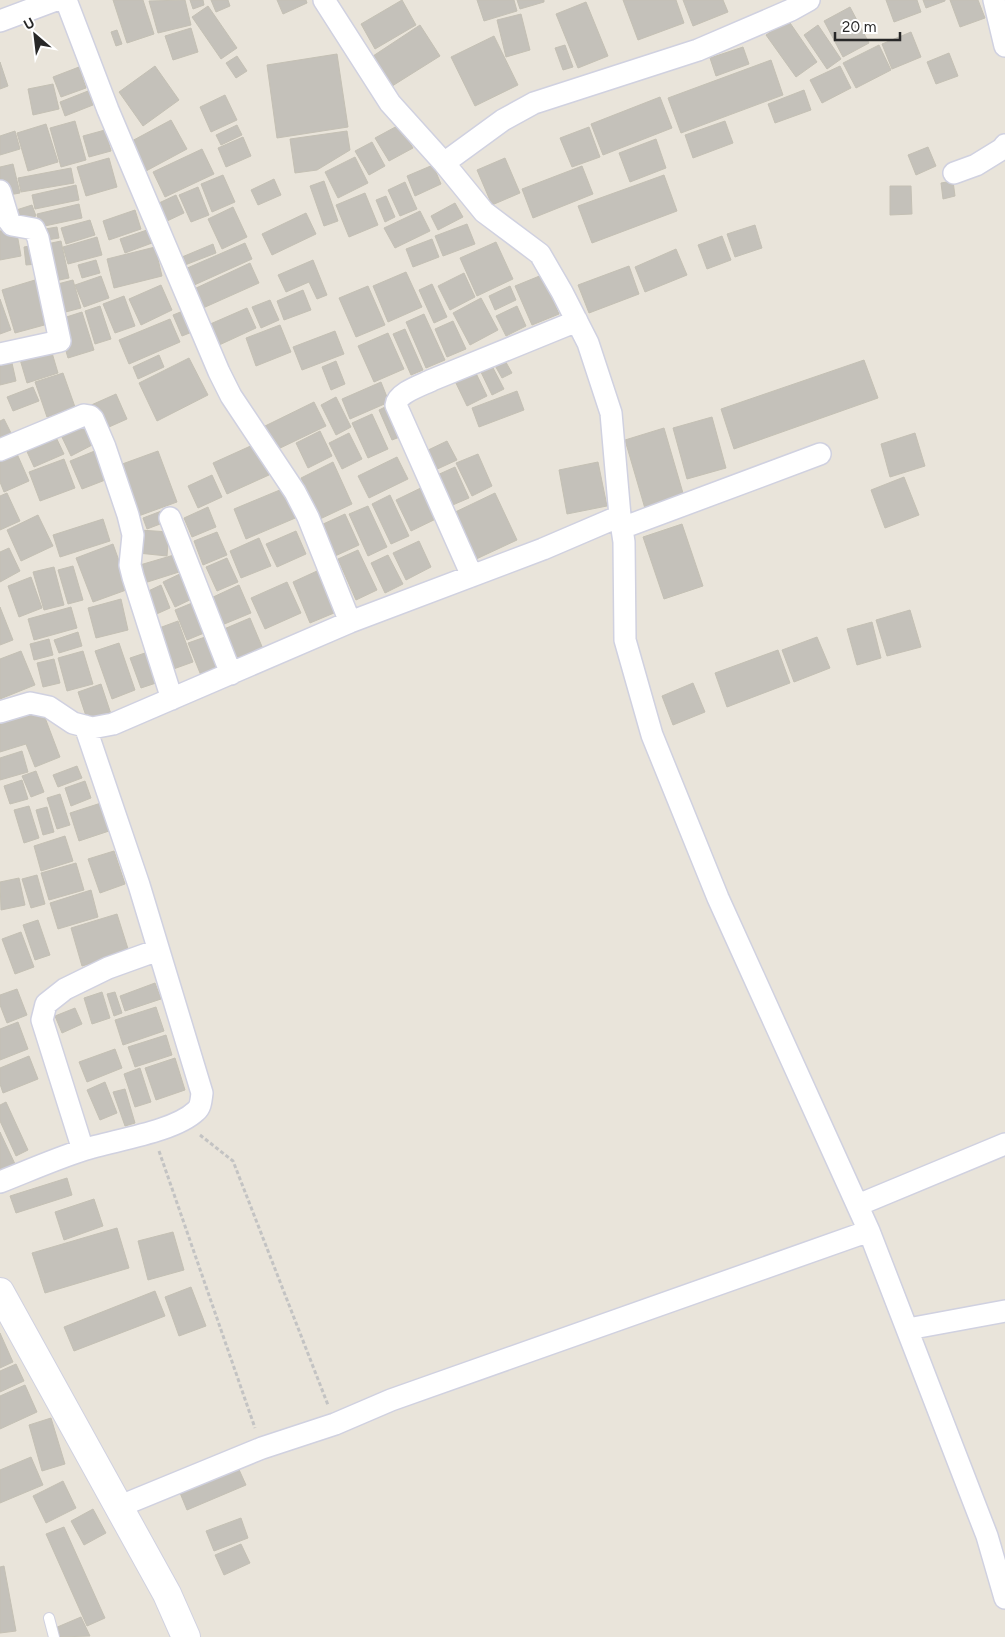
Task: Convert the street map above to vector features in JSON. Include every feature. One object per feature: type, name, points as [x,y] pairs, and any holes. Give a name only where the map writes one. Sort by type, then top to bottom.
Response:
[{"type":"main road","points":[[0,1292],[167,1594],[186,1637]]},
{"type":"street","points":[[0,21],[56,0]]},
{"type":"street","points":[[66,0],[108,110],[219,372],[231,396],[295,492],[308,518],[350,622]]},
{"type":"street","points":[[324,0],[390,102],[484,212],[540,254],[588,343],[611,413],[624,542],[625,640],[652,735],[718,898],[858,1205],[908,1329],[996,1532],[1005,1598]]},
{"type":"street","points":[[444,163],[503,120],[534,103],[698,50],[791,10],[809,0]]},
{"type":"street","points":[[994,0],[1005,46]]},
{"type":"street","points":[[954,173],[976,165],[1002,149],[1005,145]]},
{"type":"street","points":[[0,191],[9,222],[12,225],[34,229],[38,238],[60,341],[0,354]]},
{"type":"street","points":[[472,576],[396,402],[398,398],[432,380],[577,321]]},
{"type":"street","points":[[0,450],[84,415],[90,416],[93,419],[105,447],[128,515],[133,535],[130,565],[133,578],[172,699]]},
{"type":"street","points":[[0,712],[30,704],[49,707],[73,723],[92,728],[113,724],[350,622],[543,549],[820,454]]},
{"type":"street","points":[[170,518],[231,674]]},
{"type":"street","points":[[0,1182],[83,1150],[152,1132],[181,1122],[197,1111],[200,1106],[202,1093],[139,885],[85,726]]},
{"type":"street","points":[[83,1150],[42,1020],[46,1004],[65,989],[108,968],[158,950]]},
{"type":"street","points":[[858,1205],[1005,1144]]},
{"type":"street","points":[[118,1507],[262,1448],[335,1424],[390,1400],[869,1231]]},
{"type":"street","points":[[908,1329],[1005,1311]]},
{"type":"lane","points":[[49,1618],[54,1637]]},
{"type":"path","points":[[181,1122],[233,1161],[335,1424]]},
{"type":"path","points":[[152,1132],[262,1448]]},
{"type":"building","points":[[113,0],[143,0],[154,34],[127,43]]},
{"type":"building","points":[[185,0],[191,25],[158,33],[149,1]]},
{"type":"building","points":[[190,0],[203,0],[204,5],[193,9]]},
{"type":"building","points":[[211,0],[228,0],[230,6],[216,12]]},
{"type":"building","points":[[277,0],[306,0],[307,3],[283,14]]},
{"type":"building","points":[[402,0],[416,25],[375,49],[361,24]]},
{"type":"building","points":[[477,0],[514,0],[517,11],[484,21]]},
{"type":"building","points":[[517,0],[544,0],[544,2],[520,9]]},
{"type":"building","points":[[623,0],[676,0],[684,23],[638,40]]},
{"type":"building","points":[[683,0],[723,0],[728,12],[693,26]]},
{"type":"building","points":[[886,0],[917,0],[921,12],[894,22]]},
{"type":"building","points":[[923,0],[945,0],[945,1],[926,8]]},
{"type":"building","points":[[950,0],[978,0],[985,18],[960,27]]},
{"type":"building","points":[[586,2],[608,56],[578,68],[556,14]]},
{"type":"building","points":[[208,6],[237,48],[221,59],[192,17]]},
{"type":"building","points":[[850,7],[869,43],[843,57],[824,21]]},
{"type":"building","points":[[521,14],[530,50],[506,57],[497,20]]},
{"type":"building","points":[[788,20],[817,62],[796,77],[766,35]]},
{"type":"building","points":[[420,25],[440,56],[389,88],[370,58]]},
{"type":"building","points":[[818,25],[841,59],[827,69],[804,35]]},
{"type":"building","points":[[191,28],[198,52],[173,60],[165,36]]},
{"type":"building","points":[[117,30],[122,44],[116,46],[111,32]]},
{"type":"building","points":[[911,32],[921,57],[892,69],[882,44]]},
{"type":"building","points":[[494,36],[518,85],[475,106],[451,57]]},
{"type":"building","points":[[565,45],[573,67],[563,70],[555,48]]},
{"type":"building","points":[[879,45],[891,70],[856,88],[843,63]]},
{"type":"building","points":[[743,47],[749,64],[716,76],[710,58]]},
{"type":"building","points":[[949,53],[958,76],[936,84],[927,62]]},
{"type":"building","points":[[337,54],[348,127],[277,138],[267,65]]},
{"type":"building","points":[[237,56],[247,71],[236,78],[226,63]]},
{"type":"building","points":[[771,60],[783,95],[681,133],[668,98]]},
{"type":"building","points":[[0,62],[8,86],[0,89]]},
{"type":"building","points":[[155,66],[179,100],[143,126],[119,92]]},
{"type":"building","points":[[840,66],[851,88],[822,103],[810,80]]},
{"type":"building","points":[[79,67],[86,88],[61,97],[53,77]]},
{"type":"building","points":[[53,84],[59,109],[33,115],[28,89]]},
{"type":"building","points":[[804,90],[811,110],[775,123],[768,104]]},
{"type":"building","points":[[88,91],[93,105],[65,116],[60,102]]},
{"type":"building","points":[[225,95],[237,120],[211,132],[200,107]]},
{"type":"building","points":[[660,97],[672,128],[603,155],[591,124]]},
{"type":"building","points":[[171,120],[187,149],[146,171],[130,142]]},
{"type":"building","points":[[75,121],[86,160],[61,167],[50,128]]},
{"type":"building","points":[[725,121],[733,143],[693,158],[685,135]]},
{"type":"building","points":[[46,124],[58,162],[28,171],[17,133]]},
{"type":"building","points":[[237,125],[242,135],[221,145],[216,135]]},
{"type":"building","points":[[399,125],[413,148],[389,161],[375,138]]},
{"type":"building","points":[[589,127],[600,157],[572,167],[560,138]]},
{"type":"building","points":[[105,130],[111,151],[89,157],[83,136]]},
{"type":"building","points":[[15,131],[20,149],[0,155],[0,136]]},
{"type":"building","points":[[347,131],[350,150],[317,170],[295,173],[290,139]]},
{"type":"building","points":[[243,137],[251,156],[226,167],[218,148]]},
{"type":"building","points":[[656,139],[666,168],[630,182],[619,153]]},
{"type":"building","points":[[372,142],[385,166],[369,175],[355,151]]},
{"type":"building","points":[[928,147],[936,166],[916,175],[908,155]]},
{"type":"building","points":[[202,149],[214,174],[165,197],[153,172]]},
{"type":"building","points":[[355,157],[368,183],[338,198],[325,172]]},
{"type":"building","points":[[109,158],[117,187],[86,196],[77,167]]},
{"type":"building","points":[[505,158],[520,193],[492,205],[477,170]]},
{"type":"building","points":[[13,164],[20,193],[3,196],[0,182],[0,167]]},
{"type":"building","points":[[433,165],[441,184],[415,196],[407,176]]},
{"type":"building","points":[[582,166],[593,194],[533,218],[522,189]]},
{"type":"building","points":[[71,168],[74,183],[21,192],[18,178]]},
{"type":"building","points":[[223,175],[235,202],[212,212],[201,184]]},
{"type":"building","points":[[664,175],[677,211],[592,243],[578,206]]},
{"type":"building","points":[[274,179],[281,195],[258,205],[251,190]]},
{"type":"building","points":[[324,181],[338,221],[324,226],[310,186]]},
{"type":"building","points":[[953,181],[955,196],[943,199],[941,183]]},
{"type":"building","points":[[405,182],[417,209],[400,216],[388,190]]},
{"type":"building","points":[[76,185],[79,200],[35,209],[32,195]]},
{"type":"building","points":[[890,186],[911,186],[912,214],[890,215]]},
{"type":"building","points":[[198,187],[209,215],[191,222],[179,195]]},
{"type":"building","points":[[365,193],[378,225],[349,237],[336,205]]},
{"type":"building","points":[[176,195],[184,213],[167,221],[159,203]]},
{"type":"building","points":[[386,196],[395,217],[385,222],[376,200]]},
{"type":"building","points":[[455,203],[463,217],[438,230],[431,216]]},
{"type":"building","points":[[79,204],[82,218],[40,227],[37,214]]},
{"type":"building","points":[[32,205],[36,216],[14,223],[10,212]]},
{"type":"building","points":[[233,207],[247,237],[222,249],[208,219]]},
{"type":"building","points":[[135,210],[141,229],[109,240],[103,221]]},
{"type":"building","points":[[420,211],[430,231],[395,248],[384,228]]},
{"type":"building","points":[[306,213],[316,234],[272,255],[262,234]]},
{"type":"building","points":[[90,220],[95,235],[66,244],[61,228]]},
{"type":"building","points":[[467,224],[475,244],[443,256],[435,236]]},
{"type":"building","points":[[755,225],[762,248],[735,257],[727,234]]},
{"type":"building","points":[[57,227],[59,238],[41,241],[39,230]]},
{"type":"building","points":[[16,228],[21,256],[0,260],[0,231]]},
{"type":"building","points":[[147,230],[152,243],[125,253],[120,239]]},
{"type":"building","points":[[722,236],[731,260],[707,269],[698,245]]},
{"type":"building","points":[[97,237],[102,255],[68,264],[63,247]]},
{"type":"building","points":[[432,239],[439,257],[413,267],[406,249]]},
{"type":"building","points":[[61,241],[69,278],[50,282],[42,245]]},
{"type":"building","points":[[496,242],[513,279],[477,296],[460,258]]},
{"type":"building","points":[[245,243],[252,259],[192,286],[185,269]]},
{"type":"building","points":[[213,244],[216,253],[185,265],[182,257]]},
{"type":"building","points":[[35,245],[37,264],[26,265],[24,247]]},
{"type":"building","points":[[155,247],[162,276],[114,288],[107,259]]},
{"type":"building","points":[[676,249],[687,275],[645,292],[635,267]]},
{"type":"building","points":[[96,260],[100,273],[82,278],[78,265]]},
{"type":"building","points":[[313,260],[327,295],[317,299],[309,282],[286,292],[278,275]]},
{"type":"building","points":[[250,263],[259,283],[203,308],[194,289]]},
{"type":"building","points":[[629,266],[639,294],[589,313],[578,285]]},
{"type":"building","points":[[406,272],[422,307],[388,322],[373,286]]},
{"type":"building","points":[[464,273],[475,297],[450,310],[438,286]]},
{"type":"building","points":[[542,275],[559,314],[532,325],[515,286]]},
{"type":"building","points":[[101,276],[109,298],[84,307],[75,285]]},
{"type":"building","points":[[35,280],[48,324],[15,333],[2,290]]},
{"type":"building","points":[[73,280],[81,308],[58,314],[50,286]]},
{"type":"building","points":[[432,284],[447,317],[434,323],[419,290]]},
{"type":"building","points":[[161,285],[172,310],[141,325],[129,299]]},
{"type":"building","points":[[368,286],[385,325],[356,337],[339,298]]},
{"type":"building","points":[[510,286],[516,300],[495,310],[489,296]]},
{"type":"building","points":[[303,290],[311,310],[284,320],[277,301]]},
{"type":"building","points":[[124,296],[135,326],[115,333],[103,304]]},
{"type":"building","points":[[481,298],[498,330],[470,345],[453,313]]},
{"type":"building","points":[[0,299],[11,330],[0,334]]},
{"type":"building","points":[[270,300],[279,320],[261,328],[252,307]]},
{"type":"building","points":[[100,306],[111,339],[95,344],[85,311]]},
{"type":"building","points":[[517,306],[526,326],[506,336],[496,316]]},
{"type":"building","points":[[247,308],[256,328],[217,346],[208,325]]},
{"type":"building","points":[[183,311],[192,332],[182,336],[173,315]]},
{"type":"building","points":[[82,312],[94,350],[68,358],[57,320]]},
{"type":"building","points":[[424,314],[445,360],[426,368],[406,322]]},
{"type":"building","points":[[170,319],[180,342],[129,364],[119,340]]},
{"type":"building","points":[[453,321],[466,349],[447,357],[435,329]]},
{"type":"building","points":[[280,325],[291,352],[256,366],[246,338]]},
{"type":"building","points":[[405,329],[423,370],[411,375],[393,334]]},
{"type":"building","points":[[335,331],[344,354],[302,370],[293,347]]},
{"type":"building","points":[[388,333],[404,369],[374,382],[358,346]]},
{"type":"building","points":[[50,346],[58,373],[27,383],[19,356]]},
{"type":"building","points":[[10,354],[16,381],[0,385],[0,356]]},
{"type":"building","points":[[159,355],[164,367],[138,379],[133,367]]},
{"type":"building","points":[[503,357],[512,373],[502,378],[493,362]]},
{"type":"building","points":[[189,358],[208,395],[157,421],[139,383]]},
{"type":"building","points":[[864,360],[878,398],[734,449],[721,409]]},
{"type":"building","points":[[336,361],[345,384],[331,390],[322,367]]},
{"type":"building","points":[[490,362],[504,389],[492,395],[479,368]]},
{"type":"building","points":[[473,367],[487,396],[467,406],[453,377]]},
{"type":"building","points":[[63,373],[75,407],[47,417],[35,382]]},
{"type":"building","points":[[381,382],[389,402],[350,419],[342,399]]},
{"type":"building","points":[[33,387],[39,401],[13,411],[7,397]]},
{"type":"building","points":[[517,391],[524,410],[479,427],[472,408]]},
{"type":"building","points":[[116,394],[127,419],[100,431],[89,406]]},
{"type":"building","points":[[336,397],[351,427],[336,435],[321,405]]},
{"type":"building","points":[[314,402],[326,426],[274,451],[263,427]]},
{"type":"building","points":[[391,404],[405,435],[392,440],[379,410]]},
{"type":"building","points":[[372,414],[388,449],[368,458],[352,423]]},
{"type":"building","points":[[712,417],[726,468],[687,479],[673,428]]},
{"type":"building","points":[[4,419],[12,435],[0,441],[0,421]]},
{"type":"building","points":[[85,421],[96,443],[71,456],[60,433]]},
{"type":"building","points":[[664,428],[685,500],[646,512],[625,440]]},
{"type":"building","points":[[53,431],[64,454],[34,467],[24,445]]},
{"type":"building","points":[[320,431],[332,456],[308,468],[296,443]]},
{"type":"building","points":[[349,433],[362,459],[342,469],[329,443]]},
{"type":"building","points":[[915,433],[925,466],[890,477],[881,444]]},
{"type":"building","points":[[447,441],[457,460],[433,471],[424,452]]},
{"type":"building","points":[[255,444],[269,475],[227,494],[213,463]]},
{"type":"building","points":[[14,447],[29,481],[4,492],[0,482],[0,454]]},
{"type":"building","points":[[102,448],[113,477],[82,489],[70,461]]},
{"type":"building","points":[[158,451],[177,502],[133,518],[114,467]]},
{"type":"building","points":[[478,454],[492,486],[472,496],[456,463]]},
{"type":"building","points":[[397,457],[408,479],[369,498],[358,476]]},
{"type":"building","points":[[64,459],[75,488],[40,501],[29,472]]},
{"type":"building","points":[[333,462],[352,504],[320,519],[301,478]]},
{"type":"building","points":[[598,462],[607,506],[567,514],[559,470]]},
{"type":"building","points":[[455,467],[469,498],[448,507],[435,476]]},
{"type":"building","points":[[212,475],[222,497],[198,508],[188,486]]},
{"type":"building","points":[[904,477],[919,515],[885,528],[871,490]]},
{"type":"building","points":[[427,485],[442,516],[411,531],[396,500]]},
{"type":"building","points":[[287,487],[300,516],[246,539],[234,509]]},
{"type":"building","points":[[7,493],[20,521],[0,530],[0,496]]},
{"type":"building","points":[[495,493],[517,540],[472,561],[449,515]]},
{"type":"building","points":[[390,495],[409,536],[391,544],[372,504]]},
{"type":"building","points":[[368,506],[387,547],[368,556],[349,514]]},
{"type":"building","points":[[208,507],[216,527],[192,537],[184,518]]},
{"type":"building","points":[[164,510],[168,521],[147,529],[143,518]]},
{"type":"building","points":[[345,514],[359,545],[335,556],[321,525]]},
{"type":"building","points":[[38,515],[53,546],[21,561],[7,530]]},
{"type":"building","points":[[103,519],[110,541],[60,557],[53,535]]},
{"type":"building","points":[[682,524],[703,586],[664,599],[643,537]]},
{"type":"building","points":[[140,530],[169,532],[167,556],[138,553]]},
{"type":"building","points":[[296,531],[306,554],[277,567],[266,544]]},
{"type":"building","points":[[217,532],[227,555],[203,565],[194,541]]},
{"type":"building","points":[[259,538],[271,566],[241,578],[230,551]]},
{"type":"building","points":[[419,541],[431,567],[406,580],[393,553]]},
{"type":"building","points":[[113,544],[129,589],[93,602],[76,558]]},
{"type":"building","points":[[9,548],[20,571],[0,582],[0,552]]},
{"type":"building","points":[[358,550],[377,590],[356,600],[338,559]]},
{"type":"building","points":[[174,555],[179,572],[138,585],[133,567]]},
{"type":"building","points":[[388,555],[403,584],[385,593],[371,563]]},
{"type":"building","points":[[227,558],[238,582],[217,591],[206,567]]},
{"type":"building","points":[[73,566],[83,600],[68,604],[58,570]]},
{"type":"building","points":[[54,567],[64,605],[44,610],[33,572]]},
{"type":"building","points":[[317,571],[334,613],[310,623],[293,582]]},
{"type":"building","points":[[184,572],[196,597],[175,607],[163,582]]},
{"type":"building","points":[[31,577],[42,608],[19,617],[8,586]]},
{"type":"building","points":[[287,582],[301,613],[265,629],[251,598]]},
{"type":"building","points":[[161,585],[170,608],[152,616],[142,594]]},
{"type":"building","points":[[239,585],[251,613],[222,625],[211,598]]},
{"type":"building","points":[[121,599],[128,630],[96,638],[88,608]]},
{"type":"building","points":[[197,601],[209,631],[187,640],[175,610]]},
{"type":"building","points":[[0,607],[13,640],[0,645]]},
{"type":"building","points":[[71,607],[77,628],[34,640],[28,619]]},
{"type":"building","points":[[910,610],[921,647],[887,656],[876,620]]},
{"type":"building","points":[[250,618],[263,649],[237,660],[224,629]]},
{"type":"building","points":[[178,621],[193,662],[165,672],[151,631]]},
{"type":"building","points":[[872,622],[881,658],[857,665],[847,629]]},
{"type":"building","points":[[78,632],[82,646],[59,653],[54,640]]},
{"type":"building","points":[[208,636],[221,670],[202,678],[188,643]]},
{"type":"building","points":[[817,637],[830,668],[794,682],[782,650]]},
{"type":"building","points":[[49,639],[53,655],[34,660],[30,644]]},
{"type":"building","points":[[119,643],[135,690],[112,699],[95,651]]},
{"type":"building","points":[[778,650],[790,683],[727,707],[715,673]]},
{"type":"building","points":[[21,651],[35,685],[0,699],[0,659]]},
{"type":"building","points":[[83,651],[93,684],[67,691],[58,658]]},
{"type":"building","points":[[148,652],[159,682],[141,688],[130,658]]},
{"type":"building","points":[[54,659],[60,683],[43,687],[37,663]]},
{"type":"building","points":[[693,683],[705,712],[673,725],[662,696]]},
{"type":"building","points":[[101,684],[111,714],[88,722],[78,692]]},
{"type":"building","points":[[38,713],[40,717],[44,715],[60,757],[35,767],[26,744],[0,752],[0,724]]},
{"type":"building","points":[[22,751],[28,772],[0,780],[0,758]]},
{"type":"building","points":[[77,766],[82,778],[58,787],[53,775]]},
{"type":"building","points":[[36,771],[44,792],[31,797],[22,776]]},
{"type":"building","points":[[22,780],[28,799],[10,804],[4,786]]},
{"type":"building","points":[[85,781],[91,798],[71,806],[65,788]]},
{"type":"building","points":[[60,794],[70,825],[57,829],[47,798]]},
{"type":"building","points":[[101,803],[109,831],[79,841],[70,813]]},
{"type":"building","points":[[29,806],[39,838],[24,843],[14,810]]},
{"type":"building","points":[[47,807],[54,832],[43,835],[36,810]]},
{"type":"building","points":[[65,836],[73,861],[41,871],[34,846]]},
{"type":"building","points":[[114,851],[125,884],[100,893],[88,859]]},
{"type":"building","points":[[76,863],[84,890],[49,900],[41,873]]},
{"type":"building","points":[[37,875],[45,904],[31,908],[22,879]]},
{"type":"building","points":[[19,878],[25,905],[1,910],[0,882]]},
{"type":"building","points":[[91,890],[98,917],[58,929],[50,903]]},
{"type":"building","points":[[117,914],[129,952],[82,966],[71,928]]},
{"type":"building","points":[[38,920],[50,955],[35,960],[23,925]]},
{"type":"building","points":[[21,932],[34,967],[15,974],[2,939]]},
{"type":"building","points":[[155,983],[161,999],[125,1011],[120,996]]},
{"type":"building","points":[[17,989],[27,1015],[7,1023],[0,1005],[0,995]]},
{"type":"building","points":[[102,992],[110,1018],[92,1024],[84,998]]},
{"type":"building","points":[[115,992],[122,1013],[114,1016],[107,994]]},
{"type":"building","points":[[156,1007],[164,1031],[123,1045],[115,1020]]},
{"type":"building","points":[[75,1008],[82,1024],[62,1033],[55,1016]]},
{"type":"building","points":[[18,1022],[28,1049],[0,1060],[0,1029]]},
{"type":"building","points":[[166,1035],[172,1055],[135,1067],[128,1047]]},
{"type":"building","points":[[115,1049],[122,1068],[87,1082],[79,1062]]},
{"type":"building","points":[[29,1056],[38,1079],[3,1093],[0,1084],[0,1068]]},
{"type":"building","points":[[175,1058],[185,1090],[156,1100],[145,1068]]},
{"type":"building","points":[[140,1068],[151,1102],[135,1107],[124,1074]]},
{"type":"building","points":[[105,1082],[117,1113],[100,1120],[87,1090]]},
{"type":"building","points":[[125,1089],[135,1123],[125,1126],[113,1092]]},
{"type":"building","points":[[6,1102],[28,1150],[16,1156],[0,1121],[0,1105]]},
{"type":"building","points":[[0,1132],[15,1164],[0,1171]]},
{"type":"building","points":[[67,1178],[72,1195],[16,1213],[10,1196]]},
{"type":"building","points":[[94,1199],[103,1226],[64,1240],[55,1212]]},
{"type":"building","points":[[117,1228],[129,1268],[45,1293],[32,1253]]},
{"type":"building","points":[[173,1232],[184,1270],[148,1280],[138,1241]]},
{"type":"building","points":[[191,1287],[206,1326],[179,1336],[165,1297]]},
{"type":"building","points":[[155,1291],[165,1316],[74,1351],[64,1327]]},
{"type":"building","points":[[0,1333],[13,1362],[0,1368]]},
{"type":"building","points":[[16,1364],[24,1381],[0,1392],[0,1371]]},
{"type":"building","points":[[25,1385],[37,1412],[0,1429],[0,1396]]},
{"type":"building","points":[[51,1418],[65,1464],[42,1471],[29,1425]]},
{"type":"building","points":[[31,1457],[43,1485],[0,1503],[0,1470]]},
{"type":"building","points":[[236,1463],[246,1485],[187,1510],[178,1488]]},
{"type":"building","points":[[63,1481],[76,1508],[46,1523],[33,1496]]},
{"type":"building","points":[[93,1509],[106,1533],[84,1545],[71,1521]]},
{"type":"building","points":[[241,1518],[248,1538],[214,1551],[206,1531]]},
{"type":"building","points":[[64,1527],[105,1618],[87,1626],[46,1534]]},
{"type":"building","points":[[241,1544],[250,1563],[224,1575],[215,1555]]},
{"type":"building","points":[[4,1566],[16,1631],[0,1633],[0,1567]]},
{"type":"building","points":[[81,1617],[90,1636],[59,1637],[55,1628]]}]
